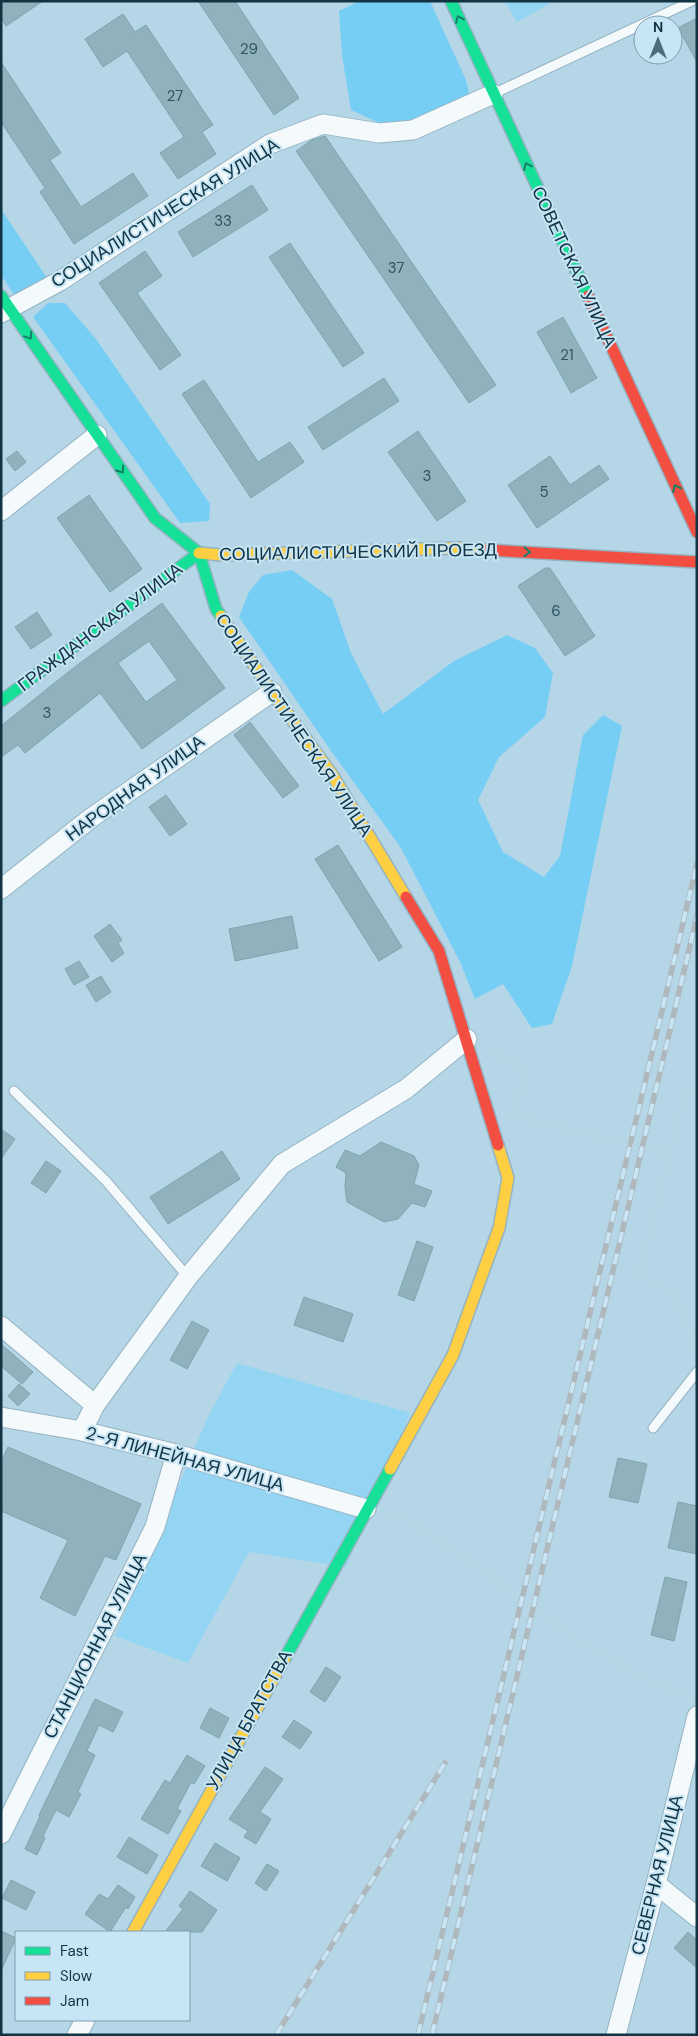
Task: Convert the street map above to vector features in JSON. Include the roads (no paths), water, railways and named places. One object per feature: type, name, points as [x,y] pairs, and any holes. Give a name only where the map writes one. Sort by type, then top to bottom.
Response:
[{"type":"street","name":"СОВЕТСКАЯ УЛИЦА","points":[[451,1],[697,532]]},
{"type":"street","name":"СОЦИАЛИСТИЧЕСКАЯ УЛИЦА","points":[[366,1509],[453,1355],[499,1228],[508,1178],[467,1039],[439,951],[333,776],[272,692],[216,609],[199,553],[155,518],[4,305],[60,281],[270,144],[323,124],[379,134],[413,130],[493,94]]},
{"type":"street","points":[[1,511],[97,435]]},
{"type":"street","name":"СОЦИАЛИСТИЧЕСКИЙ ПРОЕЗД","points":[[199,553],[222,555],[458,548],[697,562]]},
{"type":"street","name":"ГРАЖДАНСКАЯ УЛИЦА","points":[[1,702],[199,553]]},
{"type":"street","name":"НАРОДНАЯ УЛИЦА","points":[[1,889],[91,818],[272,692]]},
{"type":"street","points":[[82,1431],[95,1405],[188,1277],[282,1164],[406,1089],[467,1039]]},
{"type":"street","points":[[1,1326],[95,1405]]},
{"type":"street","name":"2-Я ЛИНЕЙНАЯ УЛИЦА","points":[[1,1417],[82,1431],[176,1454],[366,1509]]},
{"type":"street","name":"СТАНЦИОННАЯ УЛИЦА","points":[[1,1834],[6,1810],[155,1528],[176,1454]]},
{"type":"street","name":"УЛИЦА БРАТСТВА","points":[[134,1931],[366,1509]]},
{"type":"street","name":"СЕВЕРНАЯ УЛИЦА","points":[[616,2035],[656,1884],[697,1716]]},
{"type":"street","points":[[656,1884],[697,1916]]},
{"type":"street","points":[[77,2035],[84,2021]]},
{"type":"lane","points":[[493,94],[692,1]]},
{"type":"lane","points":[[14,1091],[106,1181],[188,1277]]},
{"type":"lane","points":[[653,1428],[697,1372]]},
{"type":"railway","points":[[418,2035],[697,864]]},
{"type":"railway","points":[[432,2035],[697,916]]},
{"type":"railway","points":[[276,2035],[445,1763]]}]
